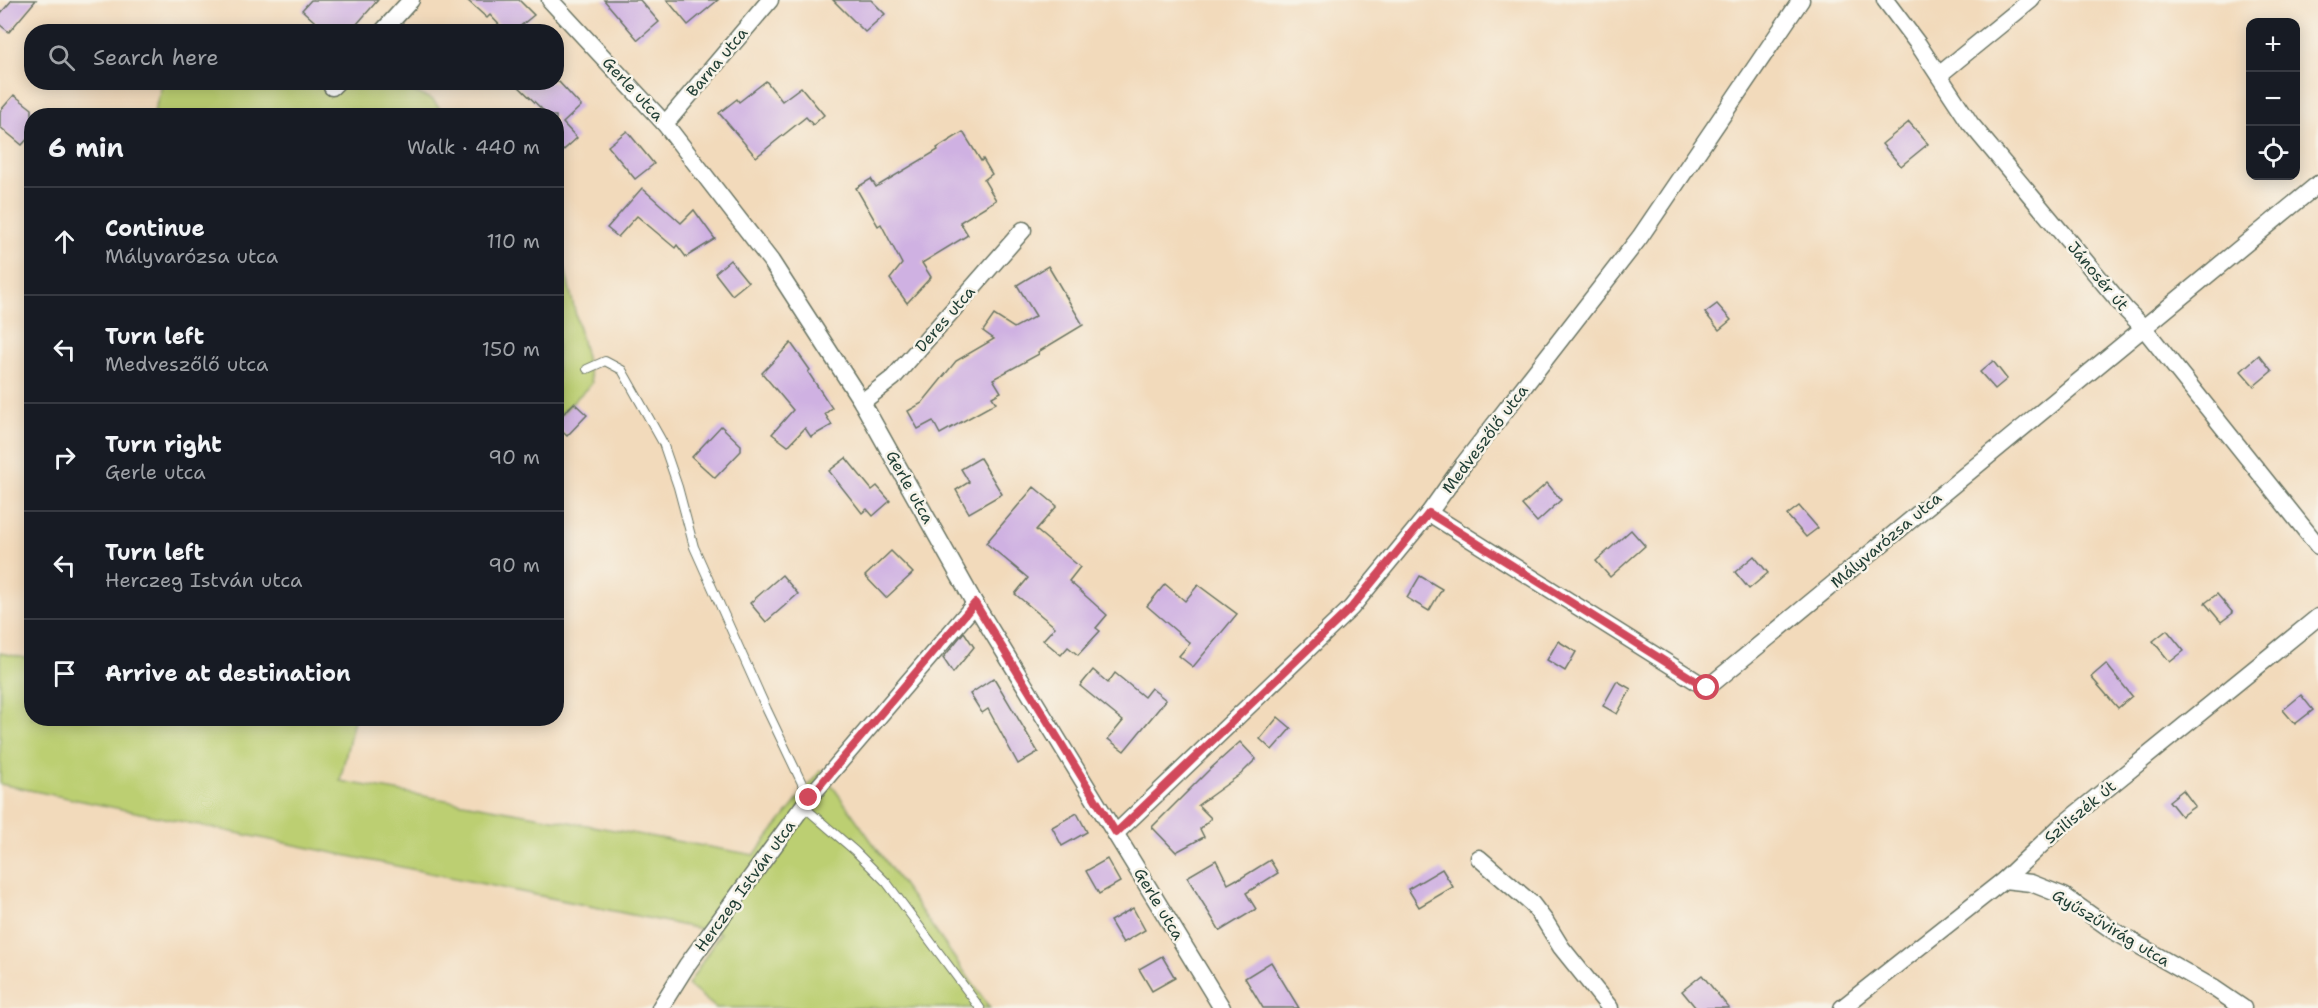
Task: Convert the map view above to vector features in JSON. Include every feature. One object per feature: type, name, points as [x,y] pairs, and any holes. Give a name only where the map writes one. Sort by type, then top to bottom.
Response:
[{"type":"street","points":[[389,24],[411,0]]},
{"type":"street","name":"Gerle utca","points":[[550,0],[665,124],[771,261],[862,402],[975,603],[1222,1008]]},
{"type":"street","name":"Barna utca","points":[[665,124],[770,0]]},
{"type":"street","name":"Medveszőlő utca","points":[[1116,833],[1351,608],[1429,513],[1463,465],[1641,237],[1800,0]]},
{"type":"street","name":"Jánosér út","points":[[1885,0],[1970,123],[2143,327],[2318,546]]},
{"type":"street","points":[[1939,75],[2031,0]]},
{"type":"street","name":"Mályvarózsa utca","points":[[1429,513],[1707,688],[2318,184]]},
{"type":"street","name":"Deres utca","points":[[862,402],[893,378],[1023,230]]},
{"type":"street","name":"Herczeg István utca","points":[[660,1008],[687,964],[806,802],[975,603]]},
{"type":"street","name":"Sziliszék út","points":[[1842,1008],[2004,880],[2061,826],[2318,617]]},
{"type":"street","points":[[1479,858],[1532,904],[1561,947],[1610,1008]]},
{"type":"street","name":"Gyűszűvirág utca","points":[[2004,880],[2031,883],[2064,896],[2112,930],[2215,989],[2243,1008]]},
{"type":"lane","points":[[587,369],[605,361],[622,370],[658,435],[678,487],[694,547],[806,802],[887,883],[980,1008]]},
{"type":"green space","points":[[161,90],[410,90],[433,100],[439,108],[155,108]]},
{"type":"green space","points":[[564,265],[592,383],[564,411]]},
{"type":"green space","points":[[0,653],[24,658],[24,726],[352,726],[340,781],[754,855],[821,770],[990,1008],[716,1008],[688,985],[720,933],[0,784]]},
{"type":"building","points":[[12,0],[36,0],[9,32],[0,25],[0,14]]},
{"type":"building","points":[[311,0],[378,0],[357,24],[317,24],[302,10]]},
{"type":"building","points":[[467,0],[519,0],[534,15],[523,24],[498,24],[490,15],[487,18]]},
{"type":"building","points":[[604,0],[640,0],[659,22],[638,40]]},
{"type":"building","points":[[667,0],[718,0],[688,25]]},
{"type":"building","points":[[833,0],[871,0],[885,14],[865,32]]},
{"type":"building","points":[[766,81],[782,101],[801,87],[824,115],[813,125],[806,117],[756,157],[719,113],[737,99],[739,102]]},
{"type":"building","points":[[564,87],[581,106],[564,122],[564,108],[541,108],[522,90],[564,90]]},
{"type":"building","points":[[14,95],[31,108],[24,108],[24,143],[22,145],[0,127],[0,111]]},
{"type":"building","points":[[1909,122],[1928,144],[1901,166],[1882,144]]},
{"type":"building","points":[[564,124],[577,138],[564,150]]},
{"type":"building","points":[[627,131],[654,164],[635,179],[608,146]]},
{"type":"building","points":[[963,132],[992,174],[984,180],[996,200],[960,222],[968,235],[922,263],[931,277],[907,303],[890,279],[902,264],[881,224],[878,226],[856,188],[871,179],[876,187],[938,150],[937,148]]},
{"type":"building","points":[[642,188],[681,223],[694,210],[715,239],[686,257],[677,245],[675,248],[637,216],[618,237],[607,228]]},
{"type":"building","points":[[730,260],[748,282],[732,295],[715,273]]},
{"type":"building","points":[[1048,266],[1083,325],[1038,352],[1039,354],[993,379],[1001,392],[992,397],[996,403],[940,434],[933,421],[918,429],[908,411],[922,403],[956,361],[994,339],[983,331],[994,315],[1014,328],[1036,316],[1017,285]]},
{"type":"building","points":[[1717,304],[1731,320],[1719,330],[1705,313]]},
{"type":"building","points":[[791,343],[832,408],[825,414],[832,425],[811,437],[805,428],[788,446],[772,434],[793,410],[762,373]]},
{"type":"building","points":[[2259,355],[2272,371],[2254,386],[2241,371]]},
{"type":"building","points":[[1993,361],[2007,379],[1995,389],[1980,372]]},
{"type":"building","points":[[574,403],[587,415],[567,436],[564,433],[564,413]]},
{"type":"building","points":[[721,426],[741,445],[741,451],[715,478],[692,457]]},
{"type":"building","points":[[846,458],[872,490],[877,486],[890,501],[873,516],[867,509],[862,513],[829,471]]},
{"type":"building","points":[[980,458],[1002,494],[969,513],[956,490],[969,482],[961,469]]},
{"type":"building","points":[[1547,483],[1561,500],[1537,522],[1522,505]]},
{"type":"building","points":[[1034,487],[1057,506],[1036,530],[1080,567],[1069,581],[1107,615],[1096,628],[1100,631],[1078,655],[1068,647],[1061,655],[1043,640],[1055,627],[1015,594],[1028,578],[986,543]]},
{"type":"building","points":[[1799,506],[1818,528],[1806,537],[1787,515]]},
{"type":"building","points":[[1631,530],[1645,546],[1610,577],[1596,561]]},
{"type":"building","points":[[891,551],[913,573],[886,598],[865,576]]},
{"type":"building","points":[[1754,556],[1768,573],[1749,589],[1735,572]]},
{"type":"building","points":[[782,575],[798,594],[766,622],[750,603]]},
{"type":"building","points":[[1420,576],[1442,589],[1429,611],[1407,598]]},
{"type":"building","points":[[1165,584],[1185,601],[1198,585],[1237,614],[1193,667],[1179,656],[1190,643],[1147,606]]},
{"type":"building","points":[[2217,594],[2233,613],[2221,622],[2205,603]]},
{"type":"building","points":[[2167,630],[2184,651],[2170,662],[2153,641]]},
{"type":"building","points":[[964,632],[974,647],[953,673],[943,658]]},
{"type":"building","points":[[1558,641],[1576,652],[1565,671],[1547,660]]},
{"type":"building","points":[[2106,664],[2132,696],[2118,708],[2091,677]]},
{"type":"building","points":[[1093,670],[1108,683],[1115,673],[1144,697],[1151,688],[1166,700],[1124,751],[1108,739],[1123,721],[1080,686]]},
{"type":"building","points":[[994,678],[1038,752],[1018,764],[988,709],[982,713],[970,694]]},
{"type":"building","points":[[1617,681],[1631,689],[1617,714],[1603,706]]},
{"type":"building","points":[[2301,695],[2313,710],[2295,724],[2283,710]]},
{"type":"building","points":[[1278,717],[1291,728],[1272,750],[1260,739]]},
{"type":"building","points":[[1240,742],[1256,759],[1241,774],[1198,805],[1211,818],[1200,829],[1204,837],[1176,852],[1152,827]]},
{"type":"building","points":[[2183,790],[2195,806],[2181,816],[2169,801]]},
{"type":"building","points":[[1077,813],[1087,832],[1062,846],[1052,827]]},
{"type":"building","points":[[1107,859],[1120,882],[1099,894],[1086,871]]},
{"type":"building","points":[[1216,860],[1228,884],[1270,860],[1278,873],[1246,893],[1256,909],[1220,931],[1187,877]]},
{"type":"building","points":[[1442,869],[1453,887],[1419,907],[1408,889]]},
{"type":"building","points":[[1133,908],[1145,930],[1123,943],[1110,921]]},
{"type":"building","points":[[1162,956],[1175,978],[1152,991],[1139,969]]},
{"type":"building","points":[[1271,962],[1299,1008],[1263,1008],[1245,978]]},
{"type":"building","points":[[1702,975],[1729,1008],[1696,1008],[1682,991]]},
{"type":"route","points":[[809,798],[975,603],[1116,833],[1351,608],[1429,513],[1707,688]]}]
